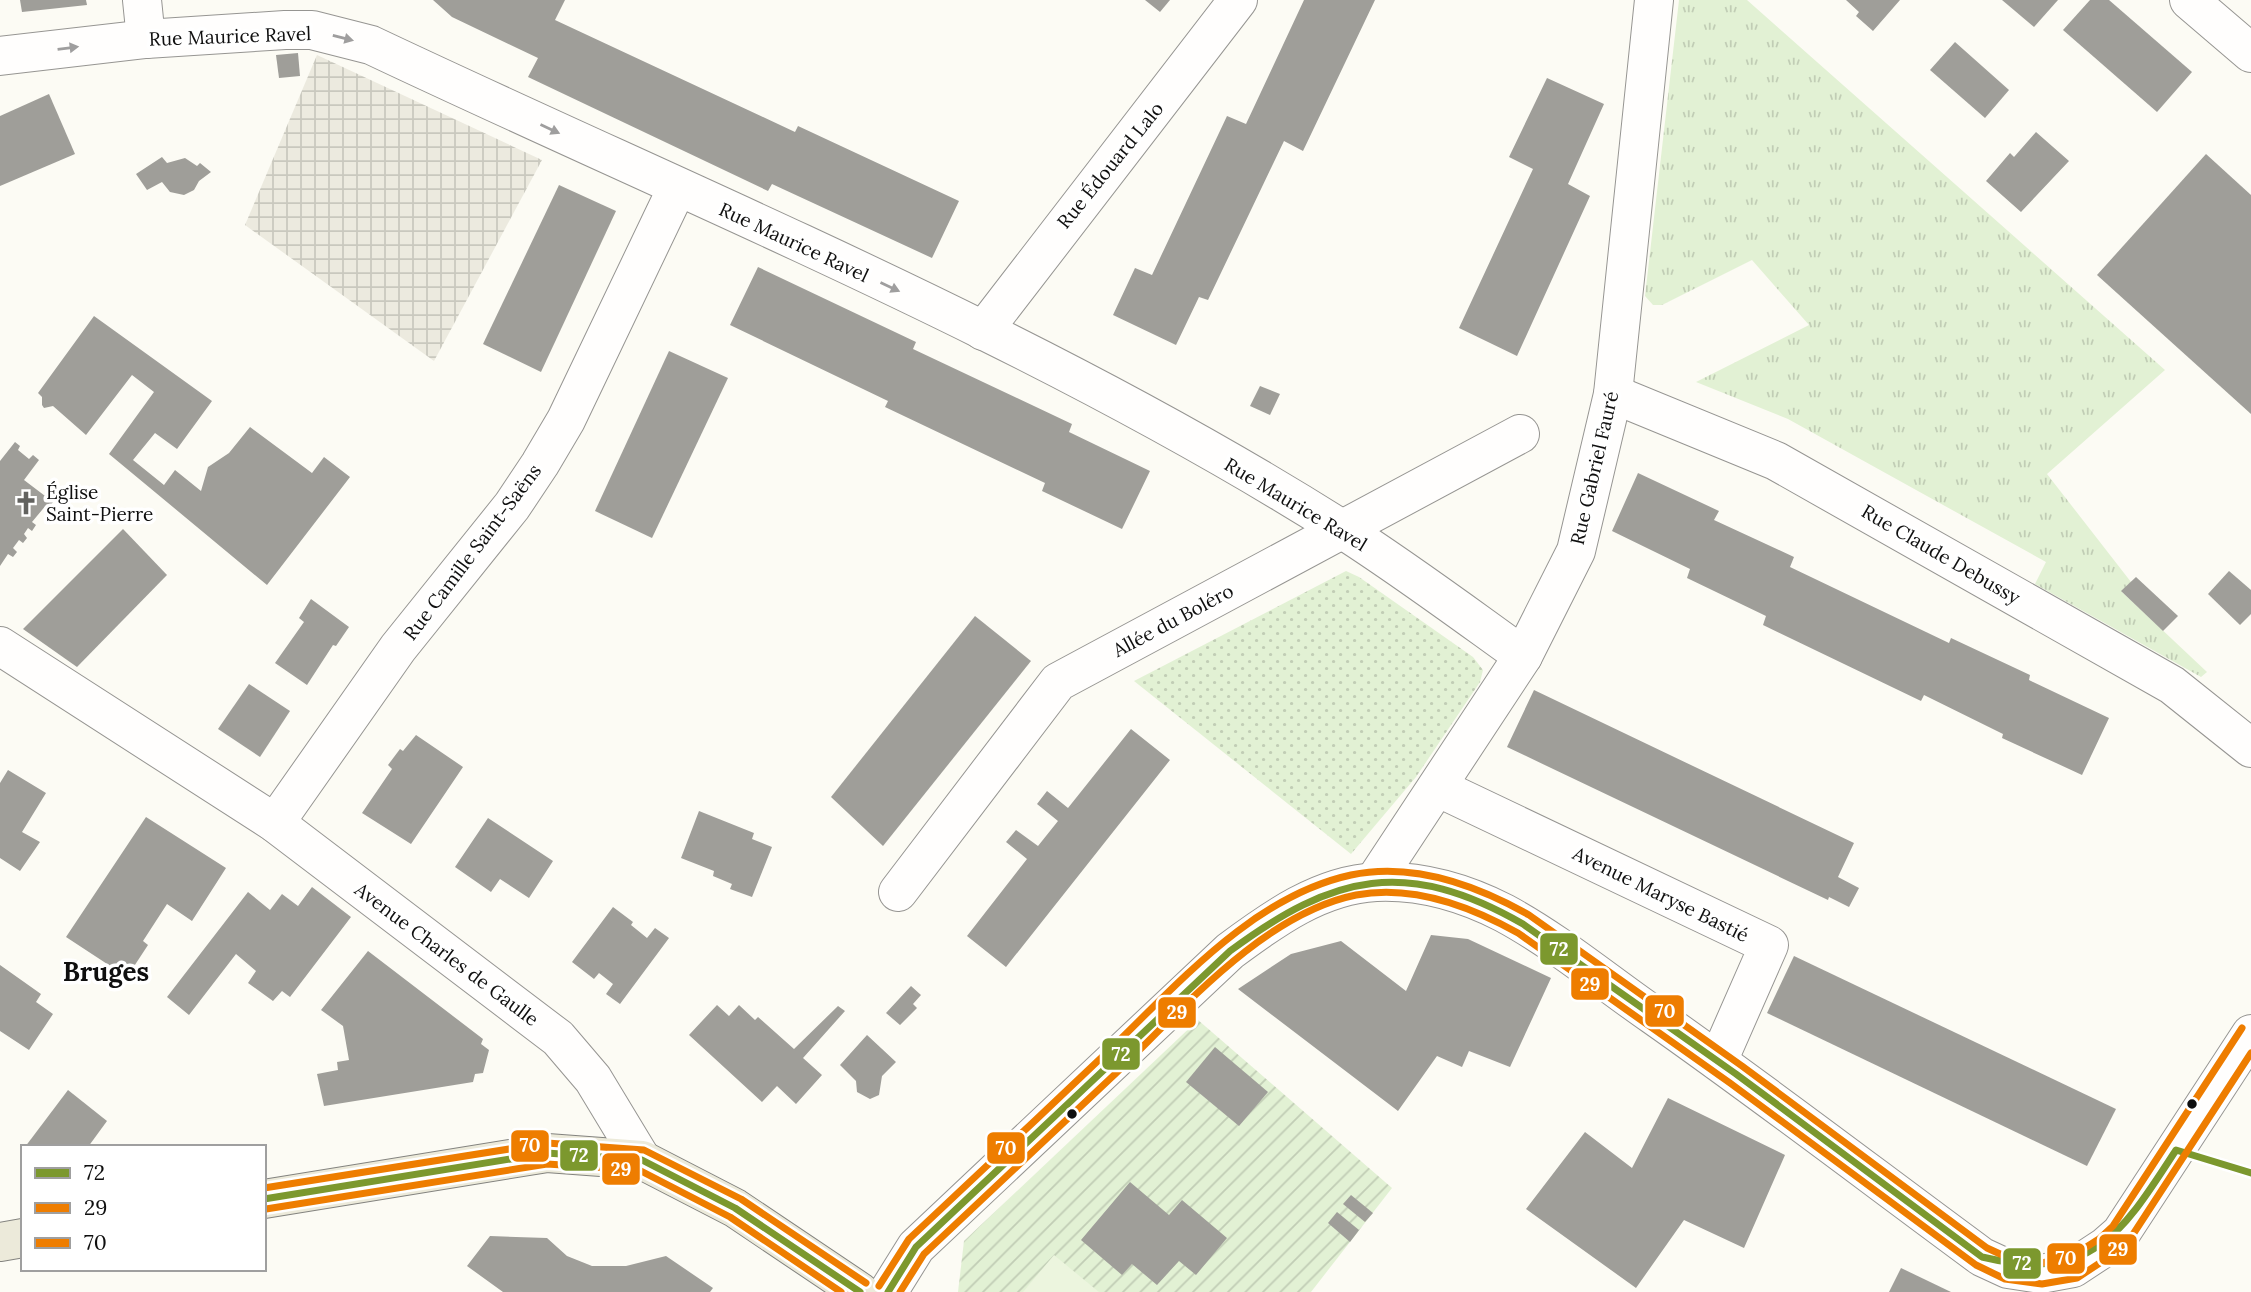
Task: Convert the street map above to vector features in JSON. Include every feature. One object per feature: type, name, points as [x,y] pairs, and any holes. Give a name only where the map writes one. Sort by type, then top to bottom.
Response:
[{"type":"main road","points":[[266,1199],[547,1153],[642,1160],[735,1208],[860,1292]]},
{"type":"main road","points":[[0,1242],[21,1238]]},
{"type":"street","points":[[142,0],[146,39]]},
{"type":"street","name":"Rue Édouard Lalo","points":[[983,331],[1238,0]]},
{"type":"street","name":"Rue Gabriel Fauré","points":[[1374,882],[1439,788],[1523,656],[1576,551],[1613,394],[1654,0]]},
{"type":"street","points":[[2189,0],[2237,31],[2251,52]]},
{"type":"street","name":"Rue Maurice Ravel","points":[[0,56],[146,39],[281,15],[312,30],[371,45],[983,331],[1210,452],[1342,529],[1523,656]]},
{"type":"street","name":"Rue Camille Saint-Saëns","points":[[275,823],[398,648],[512,506],[540,464],[566,420],[677,188]]},
{"type":"street","name":"Rue Claude Debussy","points":[[1613,394],[1776,461],[2172,685],[2251,748]]},
{"type":"street","name":"Allée du Boléro","points":[[898,892],[1058,682],[1520,434]]},
{"type":"street","name":"Avenue Charles de Gaulle","points":[[0,646],[275,823],[572,1051],[593,1079],[642,1160]]},
{"type":"street","name":"Avenue Maryse Bastié","points":[[1439,788],[1769,945],[1718,1061]]},
{"type":"street","points":[[888,1292],[916,1247],[1230,951],[1280,914],[1322,895],[1374,882],[1449,890],[1503,913],[1718,1061],[1982,1257],[2008,1269],[2041,1274],[2073,1268],[2121,1233],[2251,1034]]},
{"type":"green space","points":[[1679,0],[1747,0],[2165,370],[2047,474],[2131,582],[2122,592],[2207,672],[2201,677],[2035,584],[2046,562],[1788,419],[1696,382],[1809,325],[1752,260],[1662,305],[1653,305],[1645,296]]},
{"type":"green space","points":[[1346,571],[1359,577],[1473,657],[1483,670],[1480,682],[1416,777],[1351,854],[1134,681]]},
{"type":"green space","points":[[1198,1020],[1392,1188],[1311,1292],[958,1292],[964,1241]]},
{"type":"green space","points":[[1054,1255],[1099,1292],[1023,1292]]},
{"type":"shaded area","points":[[317,55],[542,160],[434,361],[245,225]]},
{"type":"building","points":[[20,0],[86,0],[87,5],[22,12]]},
{"type":"building","points":[[433,0],[565,0],[555,20],[795,132],[798,126],[959,201],[932,258],[772,184],[768,191],[528,77],[538,58],[452,17]]},
{"type":"building","points":[[1145,0],[1170,0],[1160,12]]},
{"type":"building","points":[[1304,0],[1375,0],[1303,151],[1284,141],[1208,300],[1199,297],[1176,345],[1113,315],[1135,268],[1152,275],[1227,116],[1246,124]]},
{"type":"building","points":[[1846,0],[1900,0],[1873,31],[1856,16],[1859,12]]},
{"type":"building","points":[[2002,0],[2058,0],[2034,27]]},
{"type":"building","points":[[2090,0],[2109,0],[2192,72],[2157,112],[2063,30]]},
{"type":"building","points":[[1955,42],[2009,90],[1985,118],[1930,70]]},
{"type":"building","points":[[298,53],[300,76],[279,78],[276,55]]},
{"type":"building","points":[[1547,78],[1604,104],[1568,184],[1590,196],[1517,356],[1459,328],[1533,169],[1509,157]]},
{"type":"building","points":[[49,94],[75,154],[0,186],[0,116]]},
{"type":"building","points":[[2036,132],[2069,161],[2021,212],[1986,181],[2010,153],[2014,157]]},
{"type":"building","points":[[2206,154],[2251,195],[2251,414],[2097,275]]},
{"type":"building","points":[[162,157],[167,163],[185,158],[197,166],[200,163],[211,172],[199,181],[194,190],[184,195],[170,192],[162,182],[147,190],[136,174]]},
{"type":"building","points":[[559,185],[616,211],[541,372],[483,344]]},
{"type":"building","points":[[758,267],[916,342],[913,349],[1072,424],[1069,432],[1150,471],[1122,529],[1042,491],[1045,483],[885,407],[888,401],[730,325]]},
{"type":"building","points":[[94,316],[212,401],[177,449],[155,433],[133,460],[164,485],[175,470],[201,491],[208,467],[229,453],[250,427],[312,473],[324,457],[350,477],[267,585],[109,454],[154,392],[132,375],[86,435],[53,406],[44,408],[42,405],[42,397],[38,393]]},
{"type":"building","points":[[669,351],[728,378],[652,538],[595,511]]},
{"type":"building","points":[[1260,386],[1280,394],[1270,415],[1250,406]]},
{"type":"building","name":"Église Saint-Pierre","points":[[15,442],[20,446],[18,450],[29,459],[33,455],[39,460],[24,480],[53,502],[50,506],[47,504],[32,522],[36,525],[32,531],[28,528],[24,534],[27,538],[23,543],[19,540],[13,548],[17,552],[13,557],[8,554],[0,566],[0,461]]},
{"type":"building","points":[[1638,473],[1719,511],[1714,520],[1794,557],[1790,567],[1949,643],[1951,638],[2030,675],[2029,680],[2109,718],[2082,775],[2002,738],[2003,734],[1924,695],[1921,701],[1763,625],[1766,616],[1687,578],[1690,569],[1612,531]]},
{"type":"building","points":[[123,529],[167,575],[77,667],[23,629]]},
{"type":"building","points":[[2229,571],[2251,590],[2251,614],[2240,625],[2208,594]]},
{"type":"building","points":[[2136,577],[2178,616],[2163,631],[2121,591]]},
{"type":"building","points":[[311,599],[349,627],[336,646],[333,645],[307,685],[275,663],[304,622],[299,618]]},
{"type":"building","points":[[975,616],[1031,661],[883,846],[831,797]]},
{"type":"building","points":[[249,684],[290,711],[260,757],[218,729]]},
{"type":"building","points":[[1534,690],[1854,843],[1838,877],[1859,888],[1849,907],[1829,897],[1828,900],[1507,747]]},
{"type":"building","points":[[1131,729],[1170,760],[1006,967],[967,936],[1027,859],[1006,842],[1016,830],[1038,846],[1058,821],[1037,804],[1047,791],[1068,808]]},
{"type":"building","points":[[416,735],[463,767],[411,844],[362,813],[392,769],[388,765],[400,749],[403,751]]},
{"type":"building","points":[[8,770],[46,793],[22,832],[40,842],[20,871],[0,858],[0,783]]},
{"type":"building","points":[[699,811],[754,833],[752,839],[772,847],[752,897],[730,889],[732,884],[713,876],[714,871],[681,858]]},
{"type":"building","points":[[146,817],[226,868],[192,921],[167,904],[143,941],[148,945],[127,977],[66,937]]},
{"type":"building","points":[[488,818],[553,861],[529,898],[500,879],[491,892],[455,867]]},
{"type":"building","points":[[312,887],[351,917],[290,997],[282,991],[273,1001],[248,983],[256,971],[236,954],[189,1015],[167,997],[248,892],[270,910],[282,894],[298,906]]},
{"type":"building","points":[[613,907],[633,922],[631,925],[647,938],[655,928],[669,938],[620,1004],[606,994],[613,984],[599,973],[594,979],[572,962]]},
{"type":"building","points":[[1431,935],[1468,939],[1551,978],[1510,1067],[1469,1051],[1462,1067],[1437,1056],[1398,1111],[1238,989],[1291,954],[1341,941],[1406,991]]},
{"type":"building","points":[[368,951],[483,1039],[481,1044],[489,1050],[483,1073],[475,1074],[473,1082],[324,1106],[317,1074],[338,1070],[337,1062],[349,1060],[343,1026],[321,1010]]},
{"type":"building","points":[[1794,956],[2116,1109],[2087,1166],[1767,1013]]},
{"type":"building","points":[[0,965],[41,994],[36,1002],[53,1014],[29,1050],[0,1031]]},
{"type":"building","points":[[911,986],[921,995],[913,1004],[917,1008],[900,1025],[886,1013]]},
{"type":"building","points":[[717,1005],[729,1016],[739,1005],[755,1020],[758,1017],[794,1049],[838,1006],[845,1011],[803,1058],[822,1075],[796,1104],[777,1086],[762,1102],[689,1035]]},
{"type":"building","points":[[867,1035],[896,1062],[882,1076],[879,1095],[870,1099],[857,1092],[856,1081],[840,1065]]},
{"type":"building","points":[[1215,1047],[1268,1092],[1239,1126],[1186,1082]]},
{"type":"building","points":[[68,1090],[107,1121],[89,1145],[27,1145]]},
{"type":"building","points":[[1668,1098],[1785,1155],[1744,1248],[1684,1220],[1636,1288],[1526,1209],[1585,1132],[1632,1168]]},
{"type":"building","points":[[1130,1182],[1169,1215],[1182,1200],[1227,1238],[1196,1275],[1179,1261],[1157,1285],[1132,1264],[1122,1275],[1081,1240]]},
{"type":"building","points":[[1351,1195],[1373,1213],[1365,1222],[1343,1204]]},
{"type":"building","points":[[1337,1212],[1359,1230],[1350,1242],[1328,1223]]},
{"type":"building","points":[[490,1236],[547,1238],[567,1256],[592,1266],[626,1266],[666,1256],[713,1288],[710,1292],[503,1292],[467,1266]]},
{"type":"building","points":[[1901,1268],[1951,1292],[1889,1292]]},
{"type":"transit line","name":"70","points":[[879,1286],[909,1239],[1186,975],[1247,924],[1280,903],[1314,886],[1351,875],[1374,872],[1421,874],[1488,894],[1529,915],[1742,1066],[1987,1248],[2011,1259],[2041,1263],[2069,1258],[2099,1239],[2113,1226],[2242,1028]]},
{"type":"transit line","name":"72","points":[[888,1292],[916,1247],[1230,951],[1303,905],[1338,891],[1372,884],[1406,883],[1442,889],[1481,903],[1523,924],[1736,1074],[1982,1257],[2020,1263],[2051,1263],[2077,1257],[2100,1245],[2138,1206],[2176,1150],[2251,1173]]},
{"type":"transit line","name":"29","points":[[900,1292],[924,1254],[1224,969],[1288,922],[1321,906],[1356,895],[1377,892],[1420,895],[1461,906],[1518,933],[1730,1083],[1976,1265],[2005,1279],[2042,1284],[2077,1278],[2112,1255],[2130,1239],[2251,1053]]},
{"type":"transit line","name":"70","points":[[266,1188],[547,1143],[644,1150],[741,1199],[866,1283]]},
{"type":"transit line","name":"72","points":[[266,1199],[547,1153],[642,1160],[735,1208],[860,1292]]},
{"type":"transit line","name":"29","points":[[266,1209],[547,1164],[639,1170],[730,1217],[841,1292]]},
{"type":"place","name":"Église Saint-Pierre","points":[[26,503]]},
{"type":"district","name":"Bruges","points":[[106,972]]}]
